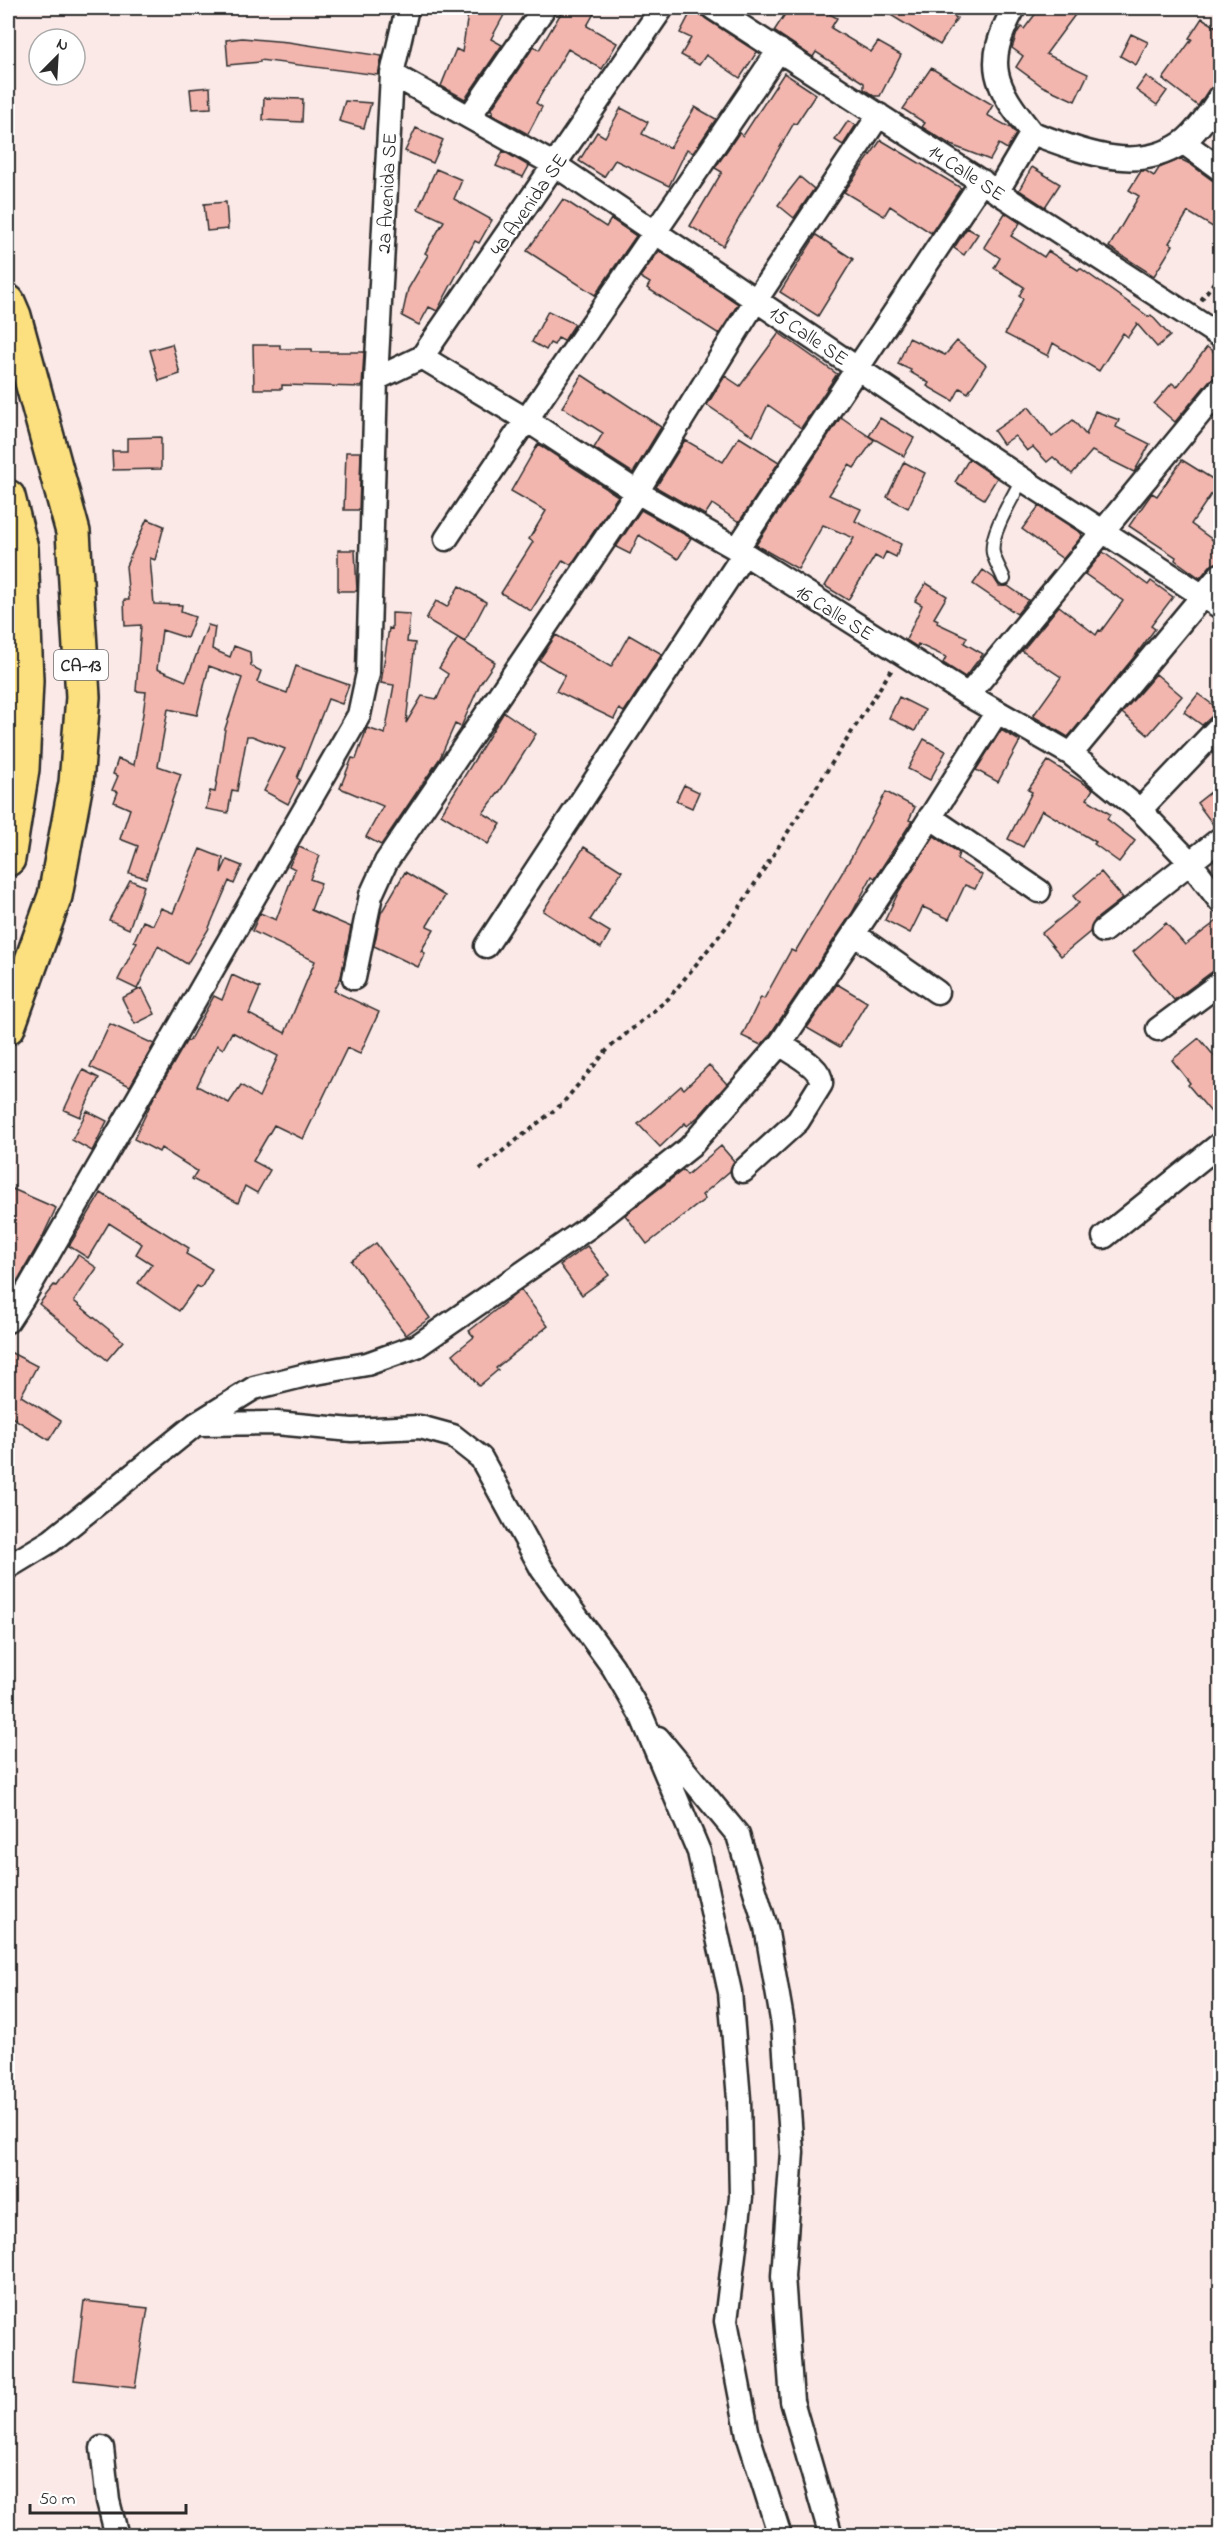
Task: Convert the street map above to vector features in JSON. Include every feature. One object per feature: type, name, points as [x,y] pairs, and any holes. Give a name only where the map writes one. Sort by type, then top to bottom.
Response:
[{"type":"highway","name":"CA-13","points":[[8,302],[14,316],[73,532],[83,697],[76,783],[55,896],[8,1027]]},
{"type":"highway","name":"CA-13","points":[[8,496],[21,548],[26,681],[22,769],[8,859]]},
{"type":"street","name":"2a Avenida SE","points":[[8,1321],[359,715],[368,673],[376,379],[392,74],[407,8]]},
{"type":"street","points":[[470,116],[544,8]]},
{"type":"street","name":"4a Avenida SE","points":[[376,379],[422,357],[662,8]]},
{"type":"street","name":"14 Calle SE","points":[[713,8],[1221,336]]},
{"type":"street","points":[[1007,10],[994,68],[1006,101],[1032,133],[1097,156],[1134,160],[1162,152],[1183,142],[1221,97]]},
{"type":"street","points":[[446,539],[525,419],[656,233],[779,50]]},
{"type":"street","name":"15 Calle SE","points":[[392,74],[555,165],[1022,479],[1212,600]]},
{"type":"street","points":[[354,978],[371,895],[386,862],[637,492],[756,300],[879,115]]},
{"type":"street","points":[[486,946],[857,367],[989,187],[1032,133]]},
{"type":"street","points":[[1183,142],[1221,169]]},
{"type":"street","name":"16 Calle SE","points":[[422,357],[525,419],[637,492],[740,552],[997,712],[1071,754],[1140,810],[1191,862],[1221,901]]},
{"type":"street","points":[[968,694],[1221,389]]},
{"type":"street","points":[[1071,754],[1212,600],[1221,574]]},
{"type":"street","points":[[8,1567],[51,1541],[196,1424],[254,1388],[310,1374],[367,1364],[417,1346],[589,1227],[690,1147],[780,1044],[997,712]]},
{"type":"street","points":[[1140,810],[1221,726]]},
{"type":"street","points":[[930,817],[1039,891]]},
{"type":"street","points":[[1103,931],[1221,839]]},
{"type":"street","points":[[854,934],[937,992]]},
{"type":"street","points":[[1158,1029],[1221,983]]},
{"type":"street","points":[[742,1171],[798,1121],[822,1084],[818,1071],[780,1044]]},
{"type":"street","points":[[1104,1237],[1221,1144]]},
{"type":"street","points":[[196,1424],[276,1424],[352,1430],[420,1427],[453,1436],[481,1458],[542,1569],[613,1667],[642,1717],[699,1852],[730,1992],[740,2099],[741,2197],[726,2320],[748,2435],[780,2535]]},
{"type":"street","points":[[642,1717],[738,1834],[766,1927],[783,2025],[792,2152],[783,2276],[792,2401],[831,2535]]},
{"type":"street","points":[[102,2448],[108,2501],[117,2535]]},
{"type":"lane","points":[[1004,579],[993,553],[993,544],[996,531],[1022,479]]},
{"type":"path","points":[[1189,316],[1221,274]]},
{"type":"path","points":[[480,1168],[562,1104],[608,1049],[668,999],[731,921],[902,653]]},
{"type":"building","points":[[469,8],[487,8],[504,15],[491,39],[502,45],[465,99],[441,86],[456,49],[462,52]]},
{"type":"building","points":[[564,8],[597,8],[587,26],[617,43],[602,69],[568,49],[536,103],[542,107],[528,134],[491,114],[493,111],[491,110],[534,46],[539,50]]},
{"type":"building","points":[[693,8],[757,52],[740,78],[706,55],[699,65],[681,55],[691,38],[680,33]]},
{"type":"building","points":[[789,8],[819,8],[837,18],[831,28],[871,52],[878,42],[901,55],[880,96],[874,96],[864,89],[864,83],[816,52],[813,57],[774,31]]},
{"type":"building","points":[[879,8],[939,8],[957,18],[940,45]]},
{"type":"building","points":[[1040,8],[1080,8],[1046,54],[1088,74],[1075,101],[1042,86],[1016,67],[1023,56],[1012,48],[1017,33],[1021,27],[1024,29]]},
{"type":"building","points":[[1202,18],[1221,30],[1221,84],[1209,89],[1198,106],[1163,79],[1192,39],[1189,38]]},
{"type":"building","points":[[1131,34],[1148,42],[1136,65],[1120,56]]},
{"type":"building","points":[[242,38],[288,42],[382,56],[378,75],[260,60],[260,62],[228,65],[226,40]]},
{"type":"building","points":[[931,68],[993,105],[987,115],[1011,128],[1016,134],[1007,149],[999,144],[990,160],[951,145],[922,127],[925,123],[903,109]]},
{"type":"building","points":[[784,73],[816,94],[796,124],[794,123],[723,246],[690,226],[722,172],[715,168],[739,133],[743,136]]},
{"type":"building","points":[[1146,76],[1167,91],[1157,105],[1136,90]]},
{"type":"building","points":[[210,87],[211,108],[192,109],[190,89]]},
{"type":"building","points":[[264,98],[303,99],[302,122],[263,120]]},
{"type":"building","points":[[345,101],[371,103],[364,128],[339,121]]},
{"type":"building","points":[[695,107],[716,119],[693,153],[687,149],[669,186],[615,160],[604,177],[579,161],[597,132],[605,137],[621,108],[648,122],[642,134],[670,148]]},
{"type":"building","points":[[848,121],[856,125],[843,145],[835,140]]},
{"type":"building","points":[[416,128],[443,140],[433,163],[405,151]]},
{"type":"building","points":[[881,140],[961,188],[931,233],[890,206],[884,216],[844,192]]},
{"type":"building","points":[[503,151],[529,166],[523,177],[496,166]]},
{"type":"building","points":[[1180,159],[1212,180],[1221,182],[1221,232],[1188,212],[1169,243],[1173,245],[1154,276],[1109,247],[1139,196],[1129,190],[1141,171],[1154,176],[1159,168]]},
{"type":"building","points":[[1032,167],[1060,184],[1045,207],[1019,190]]},
{"type":"building","points":[[436,169],[462,180],[454,199],[492,220],[479,243],[475,241],[437,311],[429,307],[419,325],[402,316],[408,289],[428,255],[425,253],[444,221],[418,209]]},
{"type":"building","points":[[800,177],[814,189],[794,218],[778,205]]},
{"type":"building","points":[[563,199],[606,227],[611,219],[636,236],[595,295],[527,251]]},
{"type":"building","points":[[226,202],[228,229],[207,231],[204,204]]},
{"type":"building","points":[[1005,213],[1020,223],[1011,236],[1044,257],[1048,251],[1078,270],[1080,268],[1149,317],[1151,315],[1170,336],[1157,347],[1137,324],[1128,337],[1123,333],[1099,371],[1053,343],[1048,356],[1005,334],[1023,299],[1019,296],[1024,287],[994,268],[1000,258],[984,247]]},
{"type":"building","points":[[967,228],[978,234],[964,255],[954,248]]},
{"type":"building","points":[[816,235],[853,259],[818,316],[780,292]]},
{"type":"building","points":[[659,251],[738,304],[719,334],[647,288],[650,283],[640,277]]},
{"type":"building","points":[[548,311],[575,324],[564,341],[558,338],[554,345],[550,343],[546,350],[532,342]]},
{"type":"building","points":[[779,333],[837,374],[801,428],[768,405],[753,436],[707,405],[725,376],[740,386]]},
{"type":"building","points":[[909,338],[945,355],[957,341],[986,365],[968,393],[960,388],[953,401],[927,386],[929,383],[910,372],[911,370],[898,364]]},
{"type":"building","points":[[172,344],[180,374],[159,381],[150,350]]},
{"type":"building","points":[[253,345],[280,345],[280,349],[312,349],[312,352],[364,352],[362,387],[282,385],[282,389],[254,389]]},
{"type":"building","points":[[1207,347],[1221,357],[1221,376],[1210,380],[1175,422],[1154,404],[1172,383],[1177,387]]},
{"type":"building","points":[[582,375],[661,427],[633,473],[594,448],[603,433],[562,407]]},
{"type":"building","points":[[1029,407],[1052,437],[1073,420],[1086,435],[1095,411],[1119,420],[1116,427],[1150,444],[1134,472],[1092,451],[1072,474],[1053,457],[1047,462],[1033,447],[1027,451],[1015,436],[1003,444],[994,431]]},
{"type":"building","points":[[841,417],[874,440],[854,468],[849,465],[829,495],[861,509],[855,521],[901,544],[896,557],[886,552],[882,560],[875,556],[848,600],[825,586],[854,538],[823,525],[798,569],[756,545]]},
{"type":"building","points":[[880,418],[914,438],[904,456],[869,436]]},
{"type":"building","points":[[161,437],[161,469],[113,470],[112,451],[127,451],[127,438]]},
{"type":"building","points":[[739,437],[779,462],[739,522],[712,504],[705,515],[656,487],[685,440],[723,462]]},
{"type":"building","points":[[538,444],[618,496],[571,565],[563,560],[531,611],[501,593],[533,542],[529,539],[546,511],[511,491]]},
{"type":"building","points":[[346,452],[361,452],[359,510],[344,510]]},
{"type":"building","points":[[969,459],[997,478],[984,499],[955,482]]},
{"type":"building","points":[[1182,460],[1219,483],[1191,524],[1221,546],[1221,562],[1210,566],[1200,578],[1175,560],[1176,557],[1129,526],[1152,493],[1157,496]]},
{"type":"building","points":[[904,462],[925,473],[908,508],[887,497]]},
{"type":"building","points":[[1039,506],[1081,533],[1082,536],[1063,559],[1022,529]]},
{"type":"building","points":[[641,510],[691,538],[678,559],[639,535],[630,554],[616,547]]},
{"type":"building","points":[[147,519],[164,526],[155,560],[150,558],[154,604],[182,605],[181,612],[195,617],[187,638],[162,630],[157,669],[186,681],[208,625],[215,627],[212,649],[230,657],[234,646],[250,652],[251,666],[261,671],[257,682],[287,693],[296,666],[349,685],[342,704],[328,699],[297,778],[300,780],[288,804],[264,791],[285,749],[247,736],[237,791],[232,790],[228,813],[206,809],[210,791],[215,792],[225,729],[242,678],[209,666],[197,715],[168,709],[158,766],[181,774],[146,878],[129,873],[138,846],[120,839],[130,809],[114,802],[118,792],[112,790],[118,776],[113,774],[118,759],[134,765],[146,692],[136,691],[141,625],[125,626],[124,600],[129,600],[126,566]]},
{"type":"building","points":[[338,550],[355,550],[357,591],[338,591]]},
{"type":"building","points":[[1103,552],[1148,585],[1151,581],[1173,597],[1151,626],[1155,629],[1135,656],[1068,737],[1033,716],[1061,677],[1022,651],[1059,606],[1096,635],[1099,630],[1101,631],[1123,601],[1085,574]]},
{"type":"building","points":[[983,570],[994,578],[999,586],[1008,586],[1028,600],[1017,614],[973,584]]},
{"type":"building","points":[[926,583],[947,596],[934,618],[938,620],[937,623],[967,637],[964,643],[983,654],[965,677],[943,663],[946,657],[918,644],[917,647],[906,640],[922,605],[915,601]]},
{"type":"building","points":[[459,586],[486,602],[465,642],[426,619],[436,601],[447,607]]},
{"type":"building","points":[[392,613],[410,614],[407,642],[415,643],[406,723],[422,696],[437,699],[448,674],[439,668],[458,638],[495,662],[480,684],[461,727],[455,724],[440,758],[381,845],[366,837],[383,806],[340,788],[352,758],[356,759],[367,728],[385,734],[394,685],[381,683],[389,628],[392,629]]},
{"type":"building","points":[[556,635],[611,667],[629,635],[662,654],[624,712],[619,709],[614,719],[556,691],[565,675],[539,660]]},
{"type":"building","points":[[1156,674],[1182,696],[1148,735],[1122,713]]},
{"type":"building","points":[[1198,694],[1220,710],[1202,725],[1184,712]]},
{"type":"building","points":[[899,697],[925,710],[915,731],[889,718]]},
{"type":"building","points":[[504,712],[536,734],[500,791],[483,813],[501,824],[488,844],[441,814]]},
{"type":"building","points":[[1001,730],[1020,741],[998,782],[976,770]]},
{"type":"building","points":[[924,739],[946,751],[930,780],[908,769]]},
{"type":"building","points":[[1048,761],[1093,789],[1087,799],[1110,814],[1107,819],[1135,841],[1119,862],[1094,844],[1096,842],[1042,810],[1023,847],[1008,839],[1032,792],[1028,790]]},
{"type":"building","points":[[1221,784],[1221,826],[1215,827],[1197,803]]},
{"type":"building","points":[[684,785],[699,792],[692,808],[676,801]]},
{"type":"building","points":[[886,792],[915,807],[909,820],[912,821],[875,878],[872,876],[852,913],[769,1036],[761,1045],[742,1036],[761,997],[764,999],[791,950],[795,952],[851,858]]},
{"type":"building","points":[[934,836],[959,853],[957,859],[982,875],[975,889],[965,885],[949,919],[923,907],[910,933],[885,920],[899,891]]},
{"type":"building","points":[[299,847],[320,856],[310,879],[321,883],[311,910],[351,927],[341,977],[334,991],[379,1012],[360,1054],[347,1048],[303,1139],[274,1125],[253,1161],[270,1170],[257,1193],[245,1186],[238,1203],[192,1179],[197,1171],[161,1148],[159,1152],[134,1139],[154,1097],[187,1040],[189,1041],[214,996],[222,1000],[232,975],[260,988],[249,1014],[285,1033],[315,961],[252,931],[260,913],[276,920],[295,869],[289,866]],"holes":[[[232,1032],[278,1056],[259,1097],[241,1085],[229,1103],[197,1086],[217,1045],[223,1049]]]},
{"type":"building","points":[[584,847],[622,871],[590,920],[610,932],[601,948],[543,911]]},
{"type":"building","points":[[200,849],[223,858],[221,873],[227,860],[242,866],[234,884],[229,881],[208,930],[187,964],[158,946],[137,989],[118,980],[137,942],[134,941],[143,921],[153,925],[161,908],[173,913]]},
{"type":"building","points":[[405,872],[445,896],[427,926],[434,929],[421,951],[425,953],[418,967],[374,946],[381,913]]},
{"type":"building","points":[[1101,872],[1123,898],[1095,920],[1090,932],[1061,956],[1042,933],[1079,903],[1073,896]]},
{"type":"building","points":[[130,880],[144,886],[129,929],[109,920]]},
{"type":"building","points":[[1221,918],[1221,970],[1212,972],[1174,1000],[1133,952],[1166,923],[1185,945]]},
{"type":"building","points":[[837,984],[867,1002],[840,1047],[807,1028]]},
{"type":"building","points":[[142,988],[155,1014],[135,1024],[122,998]]},
{"type":"building","points":[[110,1024],[154,1044],[130,1086],[90,1067]]},
{"type":"building","points":[[1199,1038],[1221,1064],[1221,1124],[1188,1085],[1190,1083],[1172,1060]]},
{"type":"building","points":[[709,1065],[727,1084],[699,1116],[687,1126],[685,1123],[660,1147],[638,1124],[681,1086],[684,1089]]},
{"type":"building","points":[[83,1070],[99,1078],[80,1117],[64,1110]]},
{"type":"building","points":[[87,1111],[107,1121],[92,1151],[72,1140]]},
{"type":"building","points":[[721,1146],[734,1161],[730,1171],[702,1195],[705,1199],[647,1244],[625,1215],[683,1170],[687,1175]]},
{"type":"building","points":[[8,1187],[56,1208],[43,1236],[8,1297]]},
{"type":"building","points":[[101,1193],[189,1248],[186,1254],[212,1269],[201,1288],[197,1286],[179,1311],[138,1283],[152,1264],[136,1254],[142,1244],[109,1223],[88,1258],[69,1246]]},
{"type":"building","points":[[376,1243],[430,1318],[406,1335],[351,1261]]},
{"type":"building","points":[[587,1246],[609,1275],[582,1295],[560,1265]]},
{"type":"building","points":[[78,1255],[97,1268],[74,1301],[123,1341],[107,1360],[39,1304],[54,1285],[56,1286]]},
{"type":"building","points":[[521,1290],[548,1326],[496,1368],[498,1370],[479,1386],[453,1354],[474,1337],[469,1331]]},
{"type":"building","points":[[8,1351],[37,1366],[21,1396],[61,1421],[49,1440],[10,1416],[8,1421]]},
{"type":"building","points":[[84,2301],[148,2308],[135,2387],[74,2380]]}]
